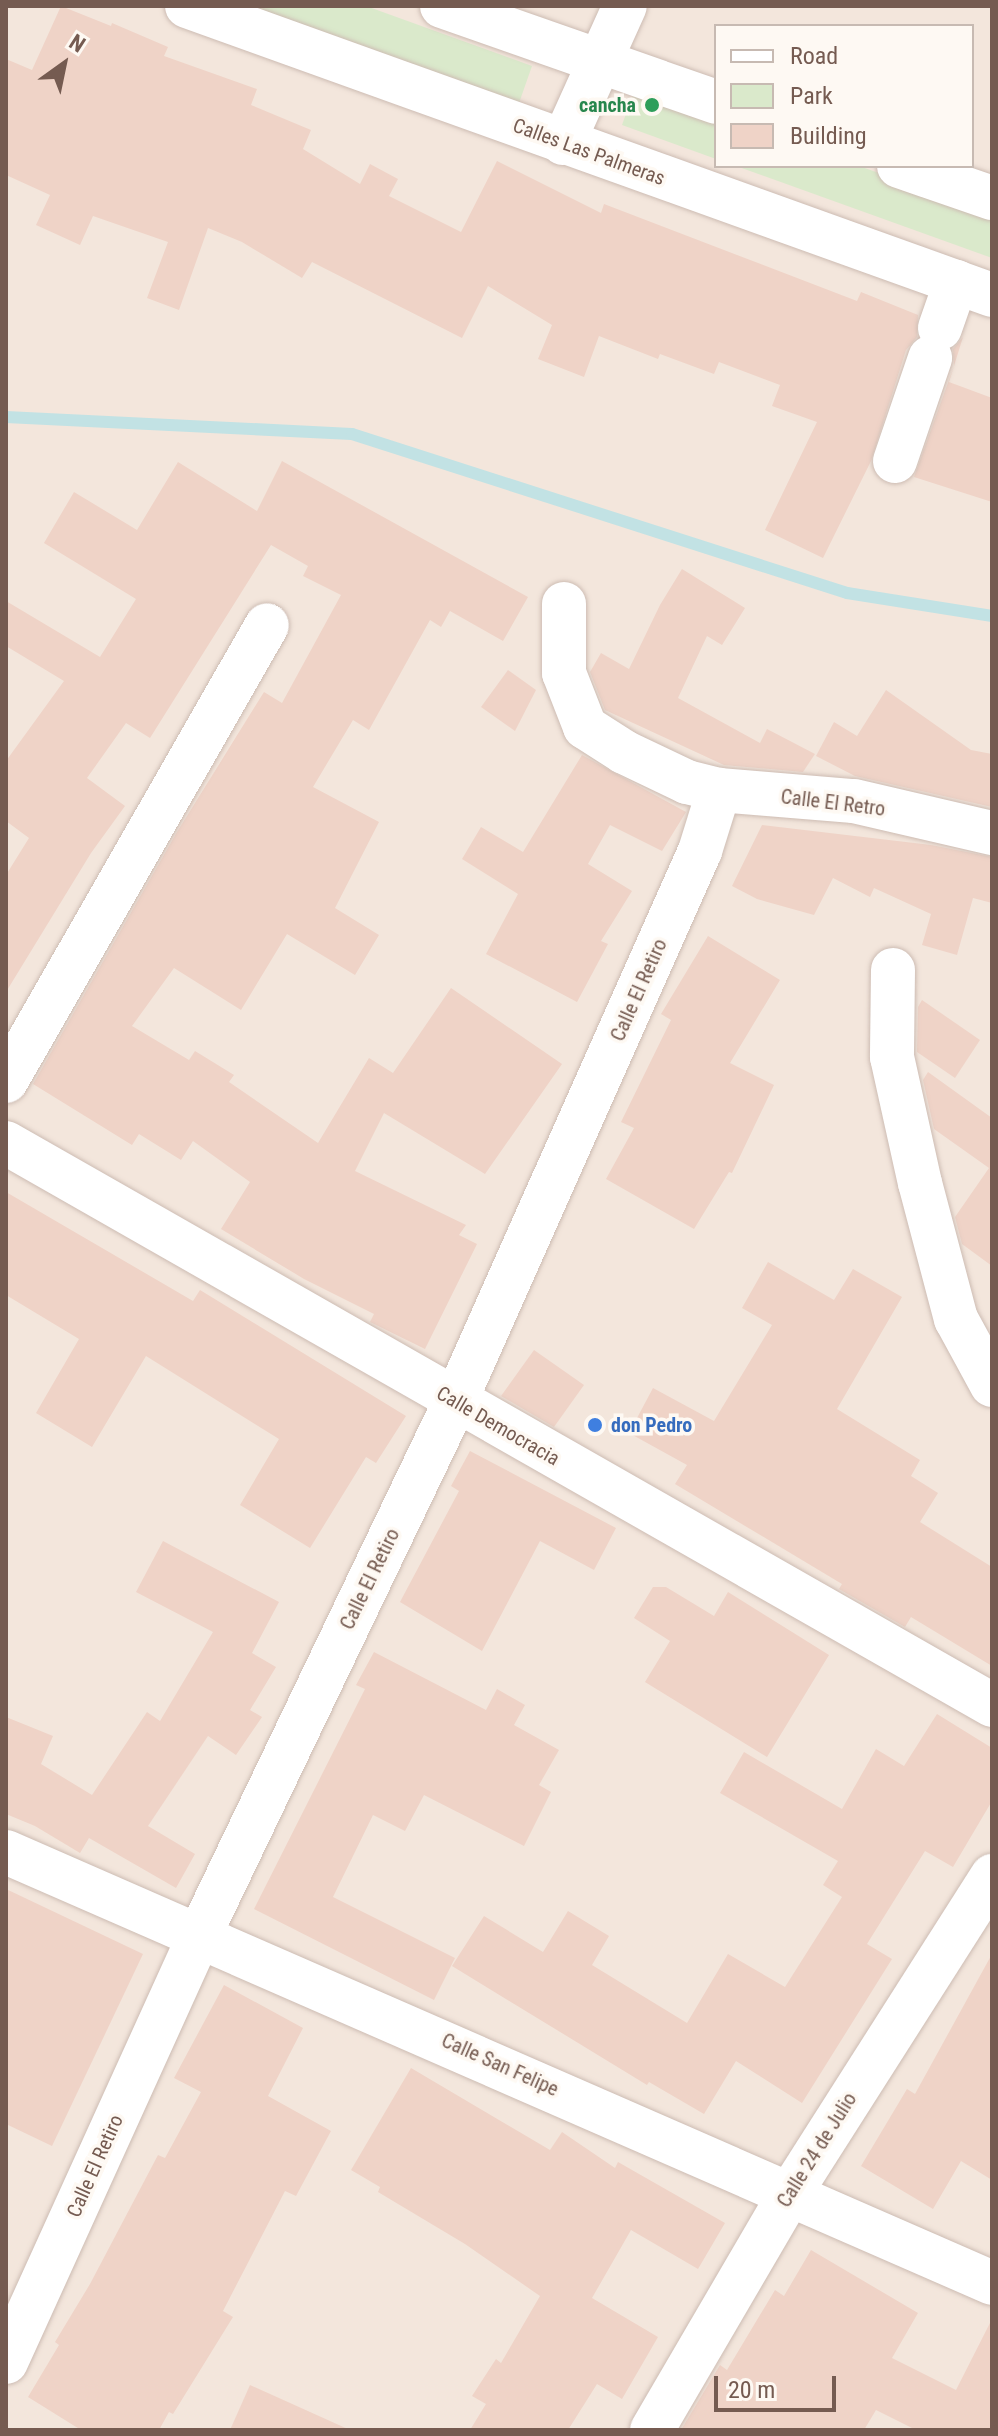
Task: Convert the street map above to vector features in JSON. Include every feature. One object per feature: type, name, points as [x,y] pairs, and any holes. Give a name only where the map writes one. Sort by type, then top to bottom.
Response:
[{"type":"street","name":"Calles Las Palmeras","points":[[187,6],[974,289]]},
{"type":"street","points":[[442,6],[714,101]]},
{"type":"street","points":[[563,143],[625,6]]},
{"type":"street","points":[[905,168],[992,198]]},
{"type":"street","points":[[895,461],[935,343],[974,289]]},
{"type":"street","name":"Calle El Retro","points":[[564,604],[564,673],[585,727],[624,752],[687,782],[719,790],[854,801],[992,833]]},
{"type":"street","points":[[6,1081],[267,625]]},
{"type":"street","name":"Calle El Retiro","points":[[6,2362],[200,1934],[455,1402],[700,851],[719,790]]},
{"type":"street","points":[[893,970],[892,1057],[920,1183],[956,1319],[992,1385]]},
{"type":"street","name":"Calle Democracia","points":[[6,1143],[455,1402],[992,1705]]},
{"type":"street","name":"Calle San Felipe","points":[[6,1852],[791,2192],[992,2283]]},
{"type":"street","name":"Calle 24 de Julio","points":[[652,2430],[791,2192],[992,1876]]},
{"type":"shaded area","points":[[6,6],[992,6],[992,2430],[6,2430]]},
{"type":"green space","points":[[248,6],[366,6],[532,66],[519,103]]},
{"type":"green space","name":"cancha","points":[[636,86],[714,114],[714,158],[622,125]]},
{"type":"green space","points":[[742,168],[865,168],[992,213],[992,258]]},
{"type":"building","points":[[61,6],[168,47],[164,56],[257,89],[251,105],[311,130],[303,149],[360,184],[370,164],[398,179],[389,196],[461,232],[497,161],[601,213],[604,204],[857,301],[861,292],[918,315],[917,337],[906,350],[871,461],[823,558],[765,530],[817,422],[772,406],[780,385],[719,362],[714,374],[660,354],[658,359],[599,336],[584,377],[538,359],[552,325],[488,286],[462,338],[312,262],[302,278],[242,242],[208,228],[179,310],[147,298],[168,242],[93,216],[80,245],[36,225],[50,195],[6,175],[6,59],[32,70]]},
{"type":"building","points":[[963,337],[954,366],[953,349]]},
{"type":"building","points":[[954,366],[949,382],[992,398],[992,502],[914,477]]},
{"type":"building","points":[[282,461],[528,597],[503,641],[450,611],[441,627],[430,620],[369,730],[353,720],[313,787],[379,822],[335,908],[379,935],[355,975],[287,934],[241,1010],[174,968],[132,1026],[189,1060],[195,1051],[234,1075],[229,1082],[318,1143],[369,1058],[393,1073],[451,988],[562,1064],[485,1174],[384,1113],[355,1171],[466,1225],[459,1235],[477,1244],[425,1349],[370,1322],[374,1314],[304,1279],[221,1229],[250,1182],[193,1141],[181,1160],[139,1134],[132,1145],[33,1084],[177,832],[264,692],[282,703],[341,595],[303,576],[308,566],[271,545],[150,738],[126,723],[87,778],[125,806],[91,853],[6,992],[6,875],[29,838],[6,821],[6,761],[64,681],[6,646],[6,601],[100,657],[136,599],[44,543],[74,492],[137,530],[178,462],[257,511]]},
{"type":"building","points":[[682,569],[745,608],[722,645],[707,636],[678,698],[760,743],[767,729],[815,754],[803,772],[724,765],[605,710],[590,672],[601,653],[629,669],[660,605]]},
{"type":"building","points":[[508,670],[536,690],[515,731],[481,707]]},
{"type":"building","points":[[886,690],[971,750],[992,754],[992,807],[855,776],[816,756],[834,722],[857,736]]},
{"type":"building","points":[[582,755],[686,812],[662,851],[610,825],[588,864],[632,891],[601,941],[608,944],[577,1002],[486,954],[518,894],[462,859],[481,827],[523,852]]},
{"type":"building","points":[[762,825],[931,845],[992,857],[992,903],[973,898],[957,955],[922,945],[931,914],[874,888],[870,897],[833,878],[814,915],[757,899],[732,886]]},
{"type":"building","points":[[708,936],[780,980],[730,1063],[774,1085],[732,1173],[729,1172],[694,1229],[606,1179],[634,1128],[621,1122],[671,1020],[661,1014]]},
{"type":"building","points":[[922,1000],[980,1040],[955,1078],[917,1052],[918,1007]]},
{"type":"building","points":[[928,1072],[992,1118],[992,1266],[962,1244],[955,1217],[989,1168],[934,1129],[923,1080]]},
{"type":"building","points":[[6,1192],[193,1301],[200,1290],[406,1416],[376,1463],[366,1457],[310,1548],[240,1505],[279,1439],[146,1356],[92,1447],[36,1413],[79,1339],[6,1295]]},
{"type":"building","points":[[768,1262],[834,1300],[853,1269],[902,1297],[837,1409],[920,1460],[911,1476],[938,1493],[920,1522],[992,1567],[992,1666],[911,1617],[905,1627],[839,1589],[842,1584],[675,1484],[687,1465],[629,1433],[653,1388],[714,1421],[772,1325],[742,1308]]},
{"type":"building","points":[[534,1350],[584,1385],[554,1427],[501,1396]]},
{"type":"building","points":[[470,1451],[616,1528],[594,1570],[540,1541],[482,1651],[400,1602],[459,1491],[451,1486]]},
{"type":"building","points":[[163,1541],[279,1602],[252,1653],[276,1667],[250,1710],[262,1717],[236,1755],[208,1736],[148,1826],[195,1854],[176,1888],[89,1838],[80,1853],[35,1826],[6,1814],[6,1717],[53,1736],[41,1764],[92,1795],[147,1712],[160,1721],[213,1632],[136,1592]]},
{"type":"building","points":[[653,1587],[666,1587],[714,1616],[728,1592],[829,1655],[767,1757],[645,1682],[670,1641],[634,1618]]},
{"type":"building","points":[[374,1652],[486,1710],[497,1689],[525,1705],[514,1725],[559,1750],[539,1785],[551,1792],[524,1846],[424,1795],[405,1831],[373,1815],[333,1897],[455,1958],[434,2000],[254,1909],[365,1689],[356,1685]]},
{"type":"building","points":[[937,1714],[992,1748],[992,1801],[953,1867],[925,1851],[867,1944],[892,1959],[802,2103],[736,2061],[704,2114],[649,2082],[647,2085],[452,1966],[484,1916],[543,1952],[568,1911],[609,1936],[592,1965],[687,2023],[728,1954],[785,1987],[842,1897],[823,1885],[838,1861],[720,1793],[744,1752],[842,1809],[876,1749],[904,1766]]},
{"type":"building","points":[[6,1889],[143,1954],[52,2146],[6,2124]]},
{"type":"building","points":[[992,1954],[992,2180],[961,2161],[933,2209],[861,2166],[907,2089],[915,2094]]},
{"type":"building","points":[[224,1985],[303,2028],[268,2096],[331,2131],[296,2196],[285,2191],[223,2311],[233,2317],[173,2414],[169,2412],[159,2430],[81,2430],[28,2397],[59,2345],[55,2342],[90,2284],[158,2155],[165,2158],[201,2092],[174,2078]]},
{"type":"building","points":[[411,2068],[550,2150],[562,2132],[615,2168],[618,2162],[725,2223],[698,2269],[631,2230],[592,2298],[658,2337],[622,2399],[597,2384],[568,2430],[470,2430],[486,2404],[472,2396],[496,2359],[501,2363],[540,2296],[465,2244],[378,2192],[380,2187],[351,2170]]},
{"type":"building","points":[[811,2250],[918,2313],[892,2358],[956,2390],[992,2319],[992,2430],[916,2430],[876,2410],[864,2430],[681,2430],[720,2365],[727,2370],[775,2290],[784,2296]]},
{"type":"building","points":[[250,2385],[350,2430],[230,2430]]},
{"type":"waterway","points":[[6,417],[352,434],[847,593],[992,616]]},
{"type":"place","name":"cancha","points":[[652,105]]},
{"type":"place","name":"don Pedro","points":[[595,1425]]}]
